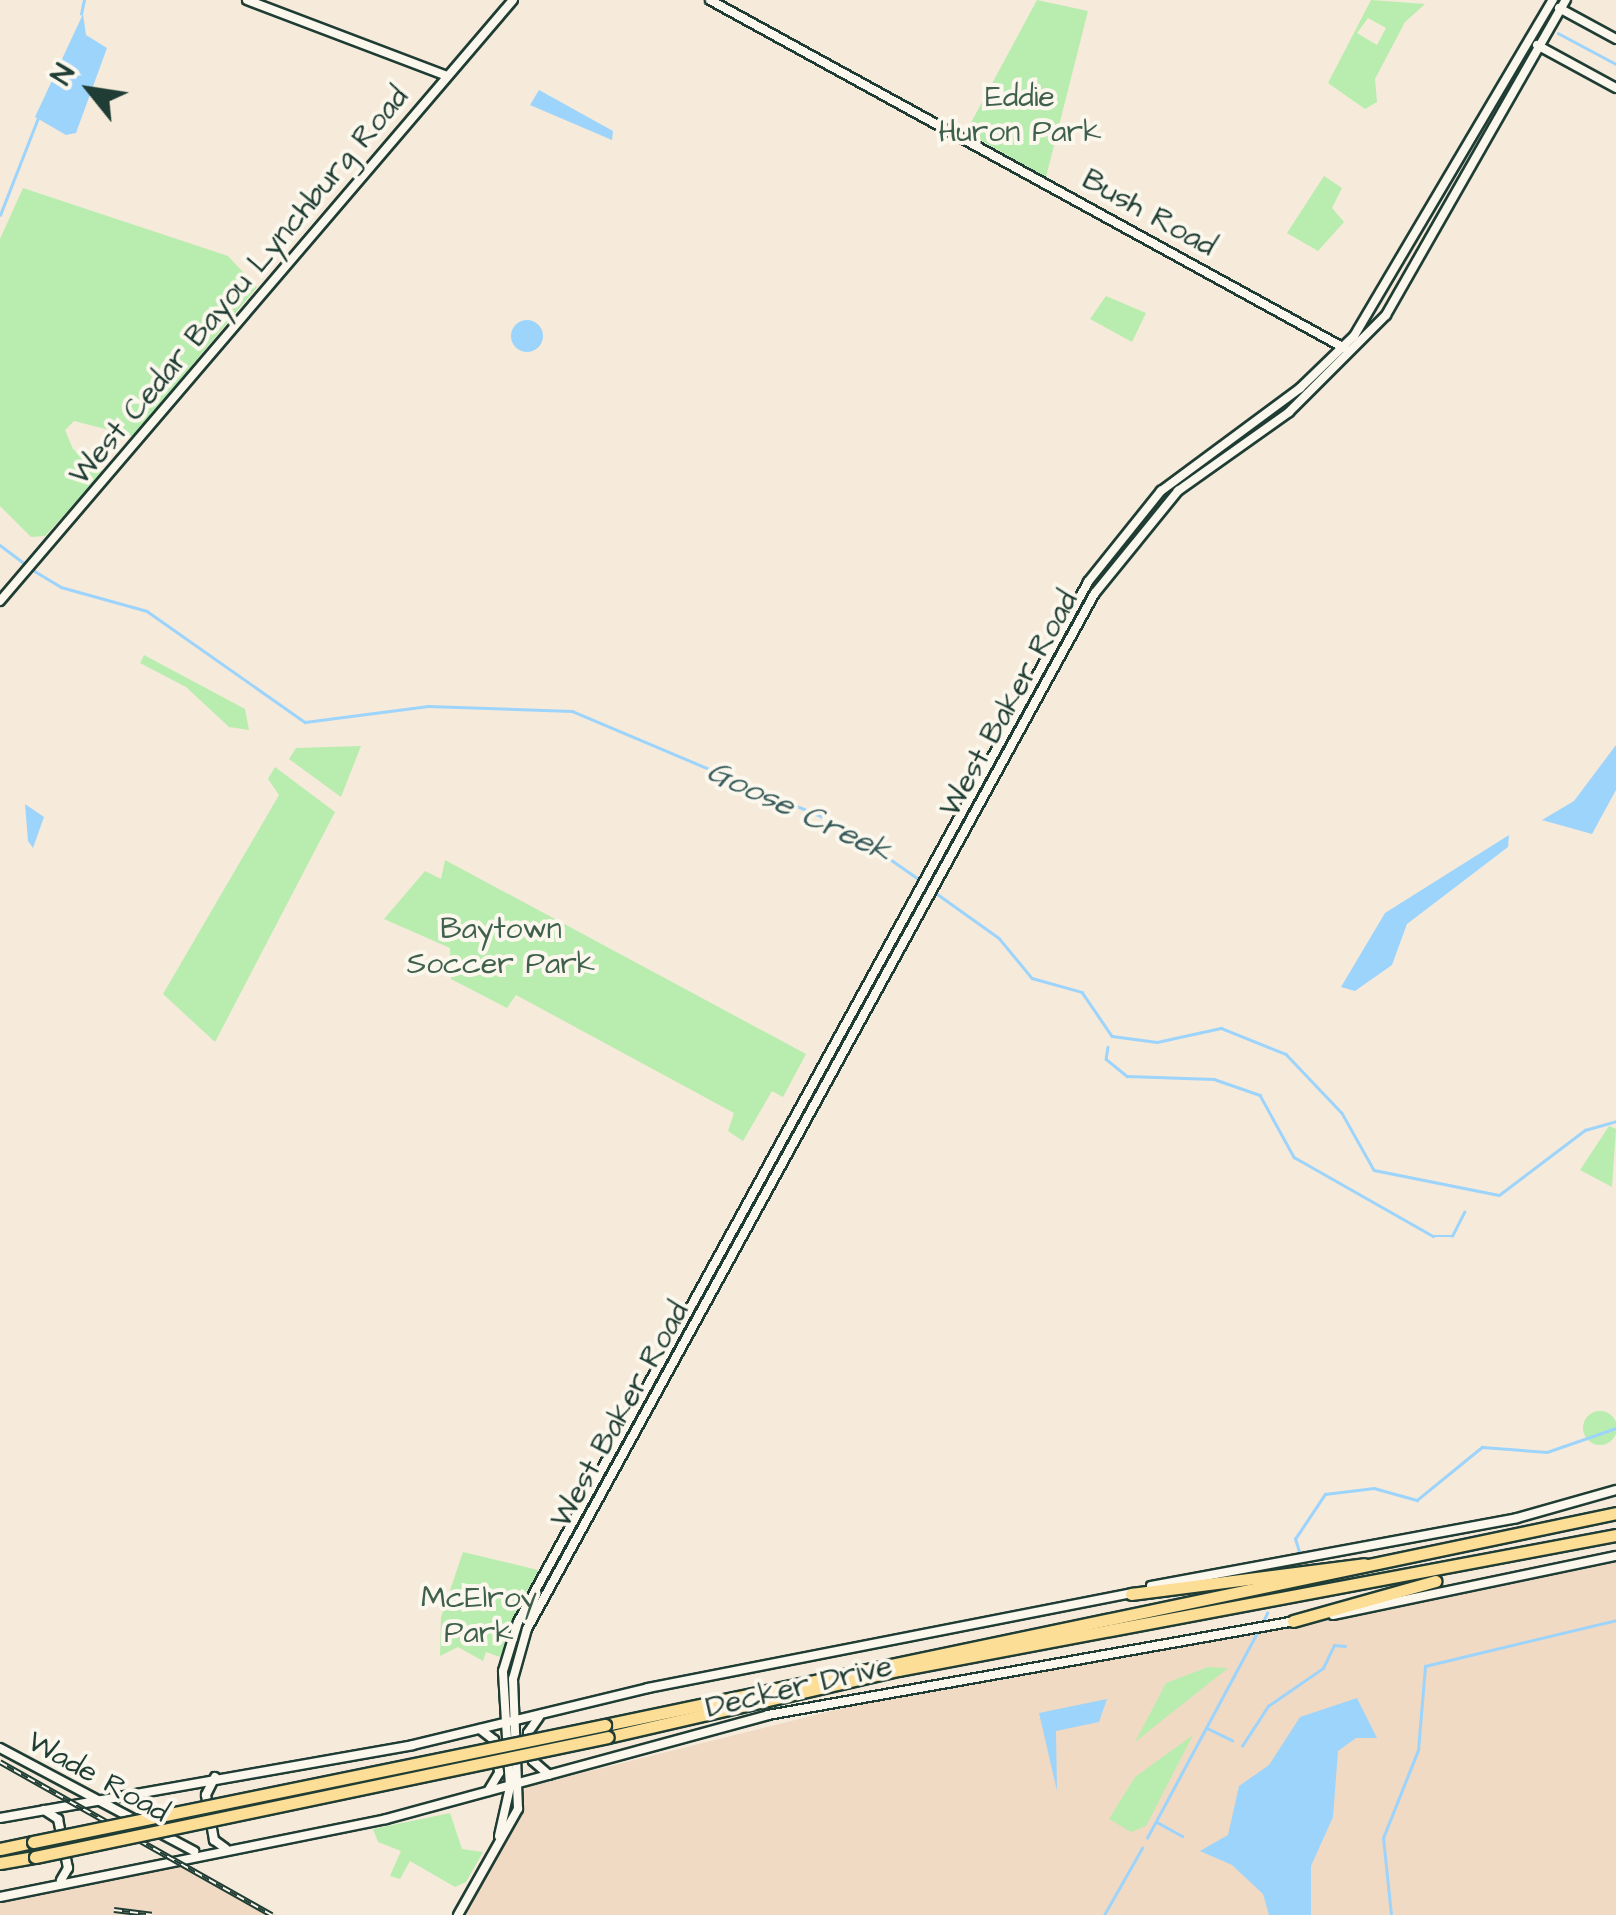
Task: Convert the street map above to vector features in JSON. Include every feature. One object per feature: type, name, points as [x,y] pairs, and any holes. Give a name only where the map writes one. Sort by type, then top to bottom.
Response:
[{"type":"highway","name":"Decker Drive","points":[[0,1849],[607,1731],[1015,1633],[1383,1567],[1616,1514]]},
{"type":"highway","name":"Decker Drive","points":[[0,1863],[915,1667],[1492,1565],[1616,1535]]},
{"type":"highway","points":[[1294,1621],[1492,1565]]},
{"type":"highway","points":[[1131,1594],[1383,1567]]},
{"type":"main road","points":[[247,0],[447,76]]},
{"type":"main road","name":"West Cedar Bayou Lynchburg Road","points":[[0,601],[513,0]]},
{"type":"main road","name":"Bush Road","points":[[710,0],[1354,354]]},
{"type":"main road","name":"West Baker Road","points":[[458,1915],[496,1845],[522,1784],[514,1720],[516,1662],[541,1602],[730,1265],[1046,681],[1120,556],[1169,500],[1354,354],[1421,259],[1566,0]]},
{"type":"main road","points":[[1552,2],[1616,40]]},
{"type":"main road","name":"West Baker Road","points":[[496,1845],[510,1786],[503,1723],[506,1659],[531,1596],[1096,570],[1161,490],[1344,347],[1410,252],[1552,2]]},
{"type":"main road","points":[[1529,40],[1616,88]]},
{"type":"main road","points":[[1467,150],[1478,156]]},
{"type":"main road","points":[[1410,252],[1421,259]]},
{"type":"main road","points":[[1250,424],[1257,434]]},
{"type":"main road","points":[[1161,490],[1169,500]]},
{"type":"main road","points":[[1036,676],[1046,681]]},
{"type":"main road","points":[[719,1259],[730,1265]]},
{"type":"main road","points":[[605,1462],[615,1468]]},
{"type":"main road","name":"Decker Drive","points":[[0,1818],[480,1729],[1306,1560],[1616,1490]]},
{"type":"main road","name":"Decker Drive","points":[[0,1897],[522,1784],[768,1715],[1294,1621],[1616,1556]]},
{"type":"main road","points":[[531,1596],[541,1602]]},
{"type":"main road","points":[[539,1717],[528,1733],[533,1760],[550,1776]]},
{"type":"main road","points":[[480,1729],[494,1740],[499,1773],[488,1792]]},
{"type":"main road","name":"Wade Road","points":[[0,1748],[174,1846],[204,1853]]},
{"type":"main road","points":[[215,1777],[206,1795],[214,1840],[225,1848]]},
{"type":"main road","points":[[74,1790],[75,1804]]},
{"type":"main road","points":[[114,1812],[119,1796]]},
{"type":"main road","points":[[44,1810],[58,1819],[68,1868],[58,1883]]},
{"type":"main road","points":[[172,1858],[174,1846]]},
{"type":"shaded area","points":[[1616,1561],[1616,1915],[466,1915],[526,1787],[859,1704]]},
{"type":"shaded area","points":[[183,1862],[277,1915],[0,1915],[0,1899]]},
{"type":"green space","name":"Eddie Huron Park","points":[[1037,0],[1088,11],[1046,177],[966,132]]},
{"type":"green space","points":[[1371,0],[1425,4],[1405,22],[1375,79],[1377,102],[1365,109],[1328,83]],"holes":[[[1368,18],[1386,28],[1377,45],[1357,33]]]},
{"type":"green space","points":[[1324,176],[1342,188],[1332,208],[1344,222],[1318,251],[1287,233]]},
{"type":"green space","points":[[23,188],[228,256],[257,287],[133,436],[74,421],[65,430],[73,449],[103,472],[45,536],[31,537],[0,506],[0,239]]},
{"type":"green space","points":[[1106,296],[1146,313],[1132,342],[1090,319]]},
{"type":"green space","points":[[144,655],[245,709],[249,730],[229,727],[186,687],[140,663]]},
{"type":"green space","points":[[361,746],[341,797],[289,759],[296,748]]},
{"type":"green space","points":[[275,767],[335,812],[215,1042],[163,994],[279,795],[268,779]]},
{"type":"green space","name":"Baytown Soccer Park","points":[[445,860],[806,1054],[783,1097],[772,1091],[743,1141],[728,1131],[734,1113],[516,995],[507,1008],[451,979],[450,948],[384,919],[425,871],[441,879]]},
{"type":"green space","points":[[1609,1126],[1616,1129],[1612,1187],[1580,1170]]},
{"type":"green space","points":[[1600,1411],[1612,1416],[1617,1428],[1612,1440],[1600,1445],[1588,1440],[1583,1428],[1588,1416]]},
{"type":"green space","name":"McElroy Park","points":[[463,1552],[538,1570],[500,1657],[486,1652],[483,1661],[458,1647],[440,1656],[441,1617]]},
{"type":"green space","points":[[1208,1667],[1228,1668],[1135,1742],[1166,1683]]},
{"type":"green space","points":[[1193,1735],[1146,1826],[1131,1832],[1109,1819],[1135,1777]]},
{"type":"green space","points":[[450,1813],[462,1849],[483,1852],[466,1882],[455,1887],[410,1861],[400,1879],[390,1876],[401,1851],[378,1842],[373,1829]]},
{"type":"water","points":[[83,14],[86,35],[107,48],[76,133],[66,135],[35,117]]},
{"type":"water","points":[[539,90],[613,131],[612,140],[530,105]]},
{"type":"water","points":[[527,320],[538,325],[543,336],[538,347],[527,352],[516,347],[511,336],[516,325]]},
{"type":"water","points":[[1616,745],[1616,790],[1592,834],[1542,820],[1574,801]]},
{"type":"water","points":[[25,804],[44,817],[33,848],[28,841]]},
{"type":"water","points":[[1509,835],[1508,847],[1407,924],[1392,965],[1355,991],[1341,987],[1385,913]]},
{"type":"water","points":[[1357,1698],[1377,1738],[1356,1738],[1338,1751],[1333,1817],[1311,1866],[1311,1915],[1269,1915],[1263,1894],[1232,1865],[1200,1851],[1228,1835],[1239,1786],[1269,1765],[1300,1717]]},
{"type":"water","points":[[1107,1699],[1099,1722],[1056,1731],[1057,1791],[1039,1713]]},
{"type":"waterway","points":[[81,14],[84,0]]},
{"type":"waterway","points":[[1558,33],[1616,64]]},
{"type":"waterway","points":[[0,215],[38,118]]},
{"type":"waterway","name":"Goose Creek","points":[[0,545],[27,565]]},
{"type":"waterway","name":"Goose Creek","points":[[33,570],[61,587],[147,611],[305,722],[428,706],[572,711],[840,824],[930,887]]},
{"type":"waterway","name":"Goose Creek","points":[[936,893],[999,938],[1032,978],[1082,992],[1112,1036],[1157,1042],[1221,1028],[1286,1054],[1342,1113],[1374,1170],[1499,1195],[1585,1130],[1616,1121]]},
{"type":"waterway","points":[[1108,1047],[1106,1059],[1127,1076],[1214,1079],[1260,1095],[1294,1157],[1433,1236],[1452,1236],[1464,1212]]},
{"type":"waterway","points":[[1300,1555],[1295,1539],[1325,1494],[1374,1488],[1417,1500],[1482,1447],[1547,1452],[1616,1428]]},
{"type":"waterway","points":[[1263,1622],[1267,1613]]},
{"type":"waterway","points":[[1391,1915],[1383,1838],[1418,1750],[1425,1666],[1616,1620]]},
{"type":"waterway","points":[[1147,1838],[1259,1629]]},
{"type":"waterway","points":[[1242,1746],[1268,1706],[1323,1668],[1334,1645],[1345,1646]]},
{"type":"waterway","points":[[1207,1728],[1232,1740]]},
{"type":"waterway","points":[[1157,1822],[1182,1836]]},
{"type":"waterway","points":[[1104,1915],[1142,1848]]},
{"type":"railway","points":[[0,1762],[272,1915]]},
{"type":"railway","points":[[114,1910],[152,1915]]}]
